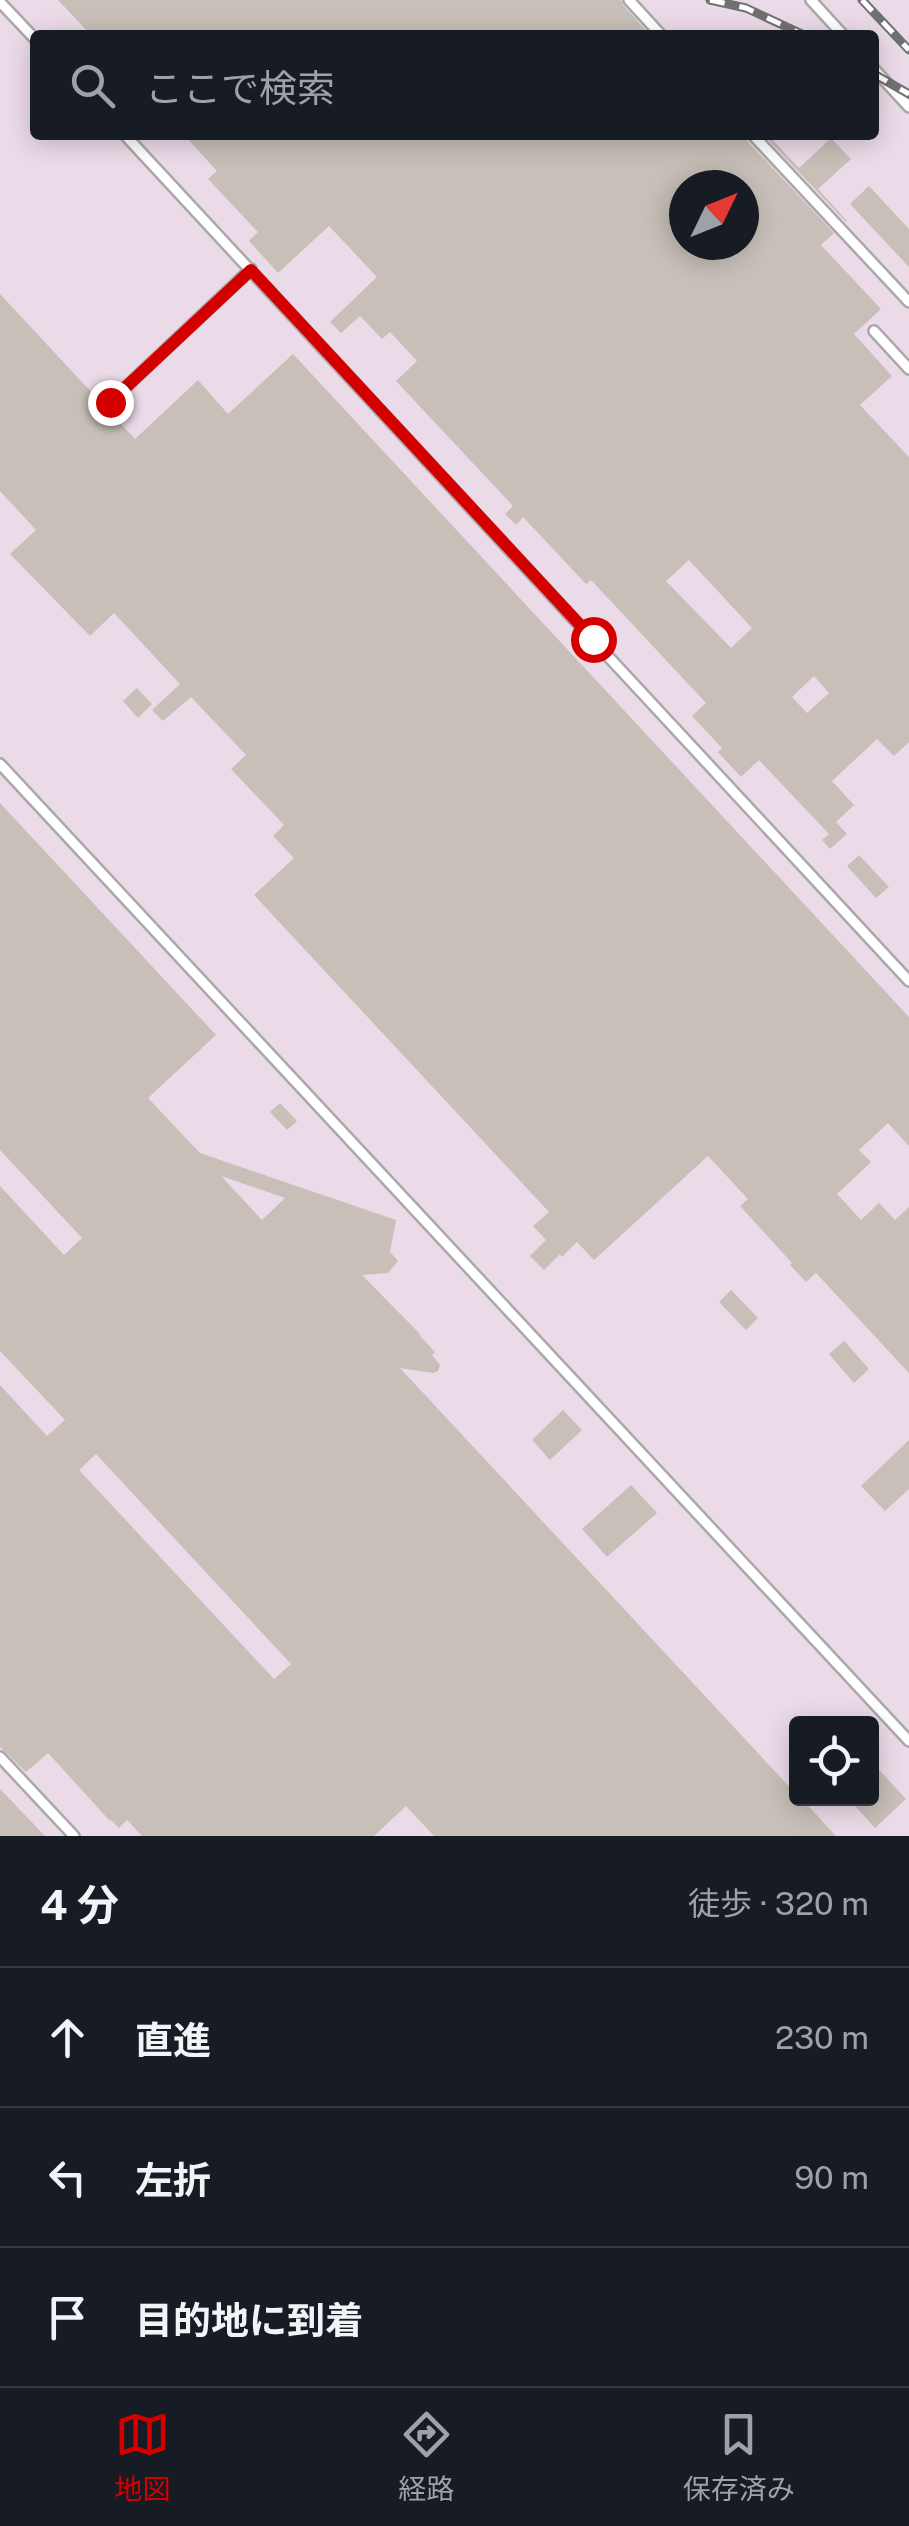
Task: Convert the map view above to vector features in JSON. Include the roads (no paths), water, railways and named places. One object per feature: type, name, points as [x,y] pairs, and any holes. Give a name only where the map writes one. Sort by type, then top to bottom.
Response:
[{"type":"lane","points":[[629,0],[656,30]]},
{"type":"lane","points":[[811,0],[838,30]]},
{"type":"lane","points":[[0,2],[30,34]]},
{"type":"lane","points":[[879,74],[909,107]]},
{"type":"lane","points":[[130,140],[909,980]]},
{"type":"lane","points":[[758,140],[909,302]]},
{"type":"lane","points":[[110,402],[251,270]]},
{"type":"lane","points":[[874,331],[909,369]]},
{"type":"lane","points":[[0,764],[909,1741]]},
{"type":"lane","points":[[0,1757],[74,1836]]},
{"type":"railway","points":[[710,0],[746,8],[793,30]]},
{"type":"railway","points":[[862,0],[909,50]]},
{"type":"railway","points":[[879,77],[909,94]]}]
